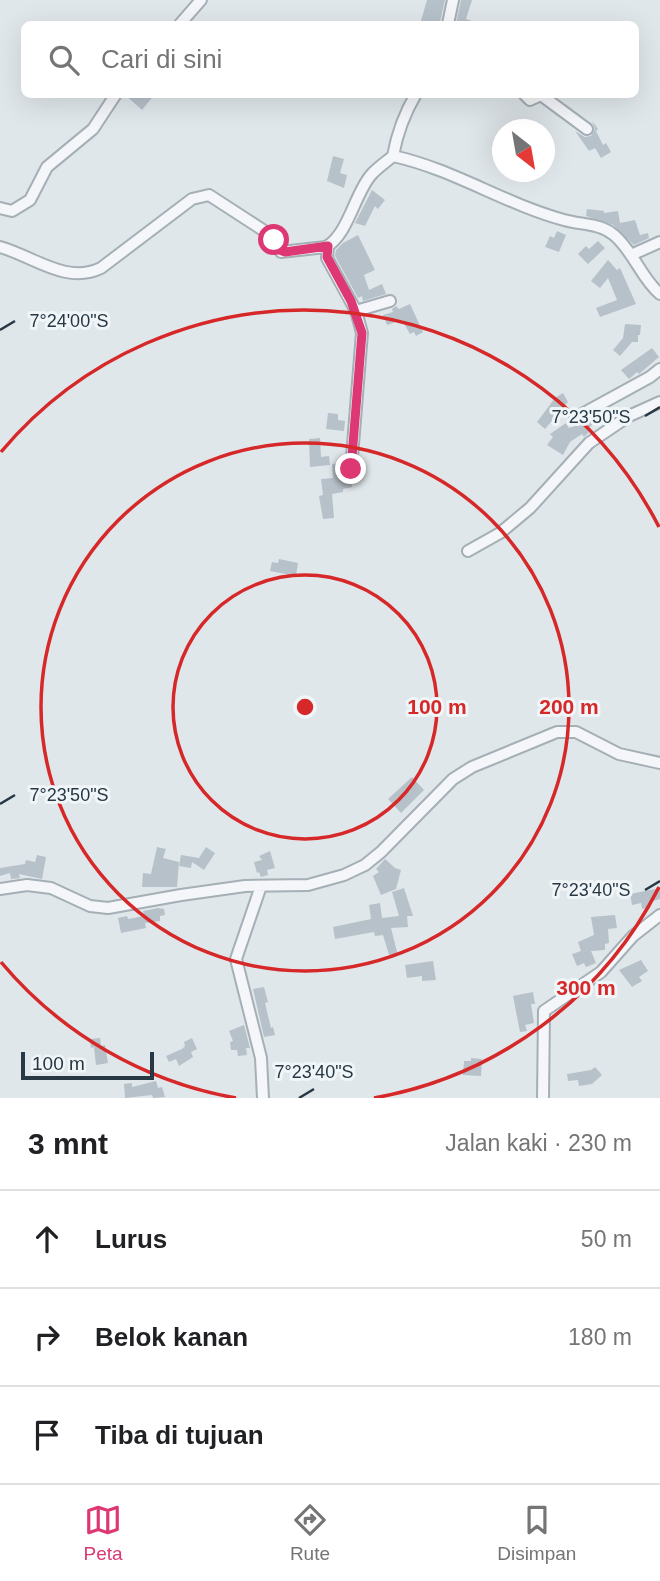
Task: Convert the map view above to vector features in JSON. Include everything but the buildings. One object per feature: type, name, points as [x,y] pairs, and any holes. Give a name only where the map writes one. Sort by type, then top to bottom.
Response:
[{"type":"street","points":[[183,21],[201,0]]},
{"type":"street","points":[[449,21],[453,0]]},
{"type":"street","points":[[0,208],[12,211],[30,200],[47,167],[93,129],[113,98]]},
{"type":"street","points":[[351,469],[363,340],[356,312],[327,257],[328,246],[344,225],[370,175],[393,156],[403,119],[414,98]]},
{"type":"street","points":[[545,98],[587,129]]},
{"type":"street","points":[[393,156],[428,166],[561,220],[600,226],[614,235],[660,294]]},
{"type":"street","points":[[0,247],[22,254],[37,263],[71,274],[85,275],[101,268],[192,199],[209,195],[266,232],[281,252],[328,246]]},
{"type":"street","points":[[631,255],[660,242]]},
{"type":"street","points":[[356,312],[390,300]]},
{"type":"street","points":[[575,418],[660,369]]},
{"type":"street","points":[[468,551],[500,533],[530,508],[589,443],[629,416],[660,402]]},
{"type":"street","points":[[0,889],[27,885],[51,888],[90,906],[108,908],[181,895],[261,886],[308,885],[344,875],[381,852],[453,779],[472,767],[557,732],[576,732],[620,754],[660,763]]},
{"type":"street","points":[[261,886],[236,959],[261,1058],[263,1098]]},
{"type":"street","points":[[543,1098],[544,1011],[601,972],[633,936],[660,915]]},
{"type":"route","points":[[274,240],[281,252],[328,246],[327,257],[358,318],[363,340],[351,469]]}]
